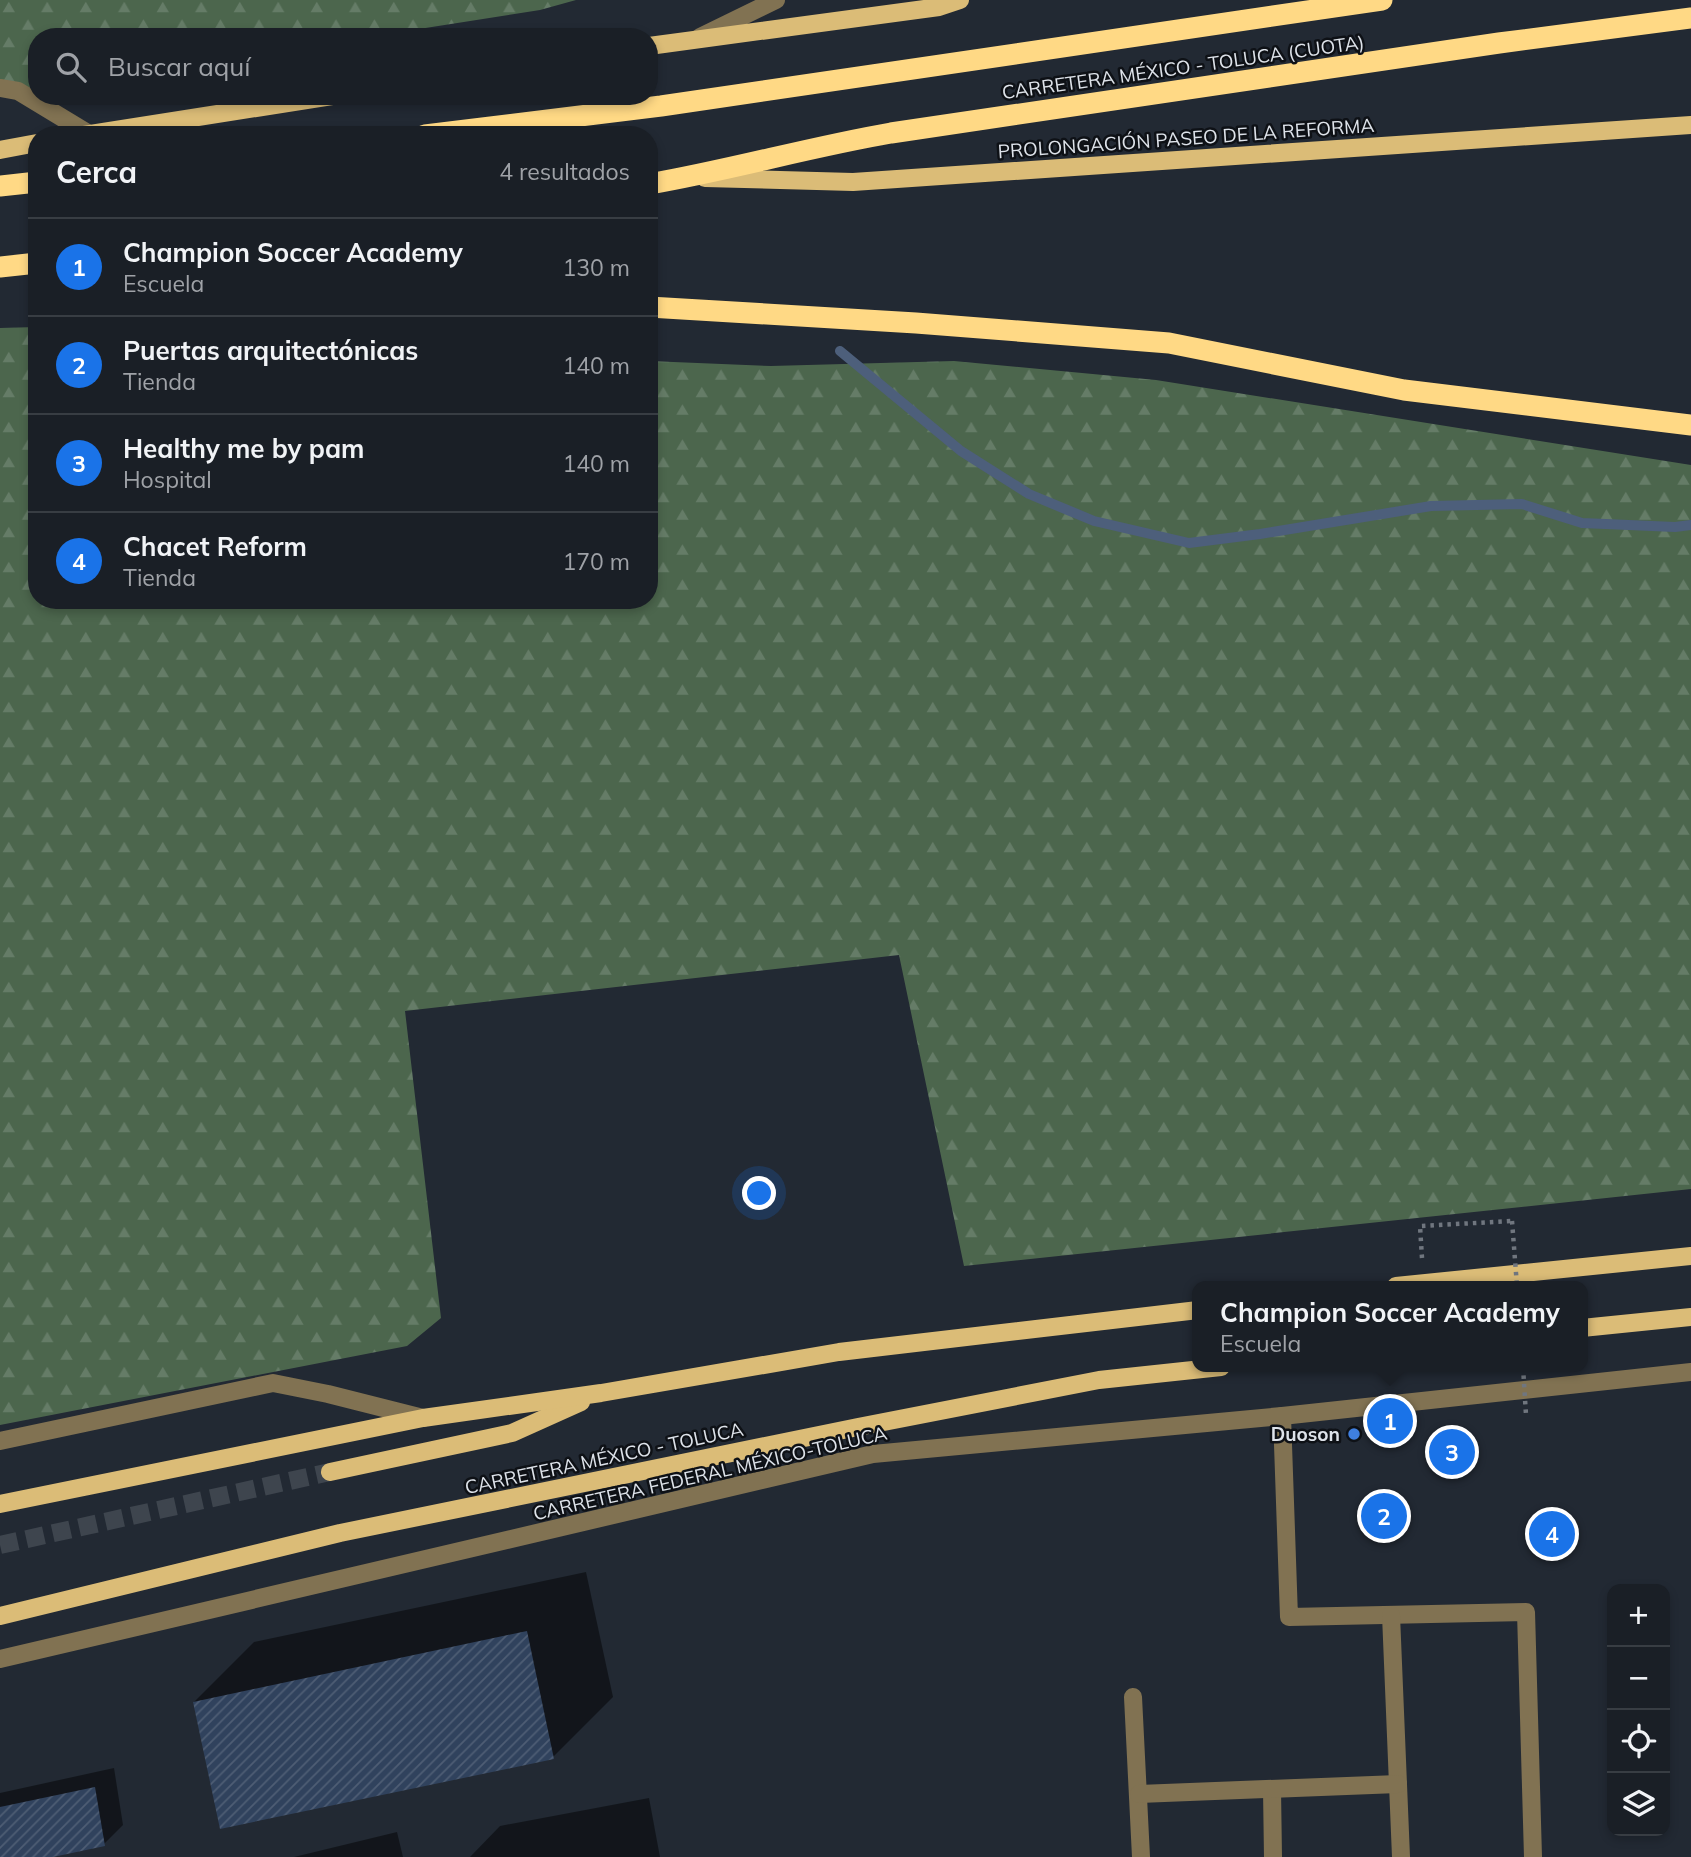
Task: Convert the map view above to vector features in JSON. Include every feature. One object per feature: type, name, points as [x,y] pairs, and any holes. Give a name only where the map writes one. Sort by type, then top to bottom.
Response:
[{"type":"highway","name":"CARRETERA MÉXICO - TOLUCA (CUOTA)","points":[[498,126],[661,106],[1382,0]]},
{"type":"highway","name":"CARRETERA MÉXICO - TOLUCA (CUOTA)","points":[[658,182],[891,133],[1499,43],[1691,18]]},
{"type":"highway","points":[[0,187],[28,183]]},
{"type":"highway","points":[[0,267],[28,264]]},
{"type":"highway","points":[[0,267],[28,269]]},
{"type":"highway","points":[[658,308],[916,323],[1169,343],[1404,390],[1691,425]]},
{"type":"main road","points":[[658,45],[939,8],[960,0]]},
{"type":"main road","points":[[139,126],[274,105]]},
{"type":"main road","name":"PROLONGACIÓN PASEO DE LA REFORMA","points":[[684,178],[853,182],[1691,125]]},
{"type":"main road","points":[[0,150],[28,145]]},
{"type":"main road","points":[[1445,1281],[1691,1256]]},
{"type":"main road","points":[[0,1504],[423,1418],[601,1393],[839,1352],[1192,1311]]},
{"type":"main road","points":[[1588,1327],[1691,1317]]},
{"type":"main road","name":"CARRETERA MÉXICO - TOLUCA","points":[[0,1616],[340,1533],[1100,1380],[1192,1370]]},
{"type":"main road","points":[[330,1472],[512,1433],[601,1393]]},
{"type":"street","points":[[699,38],[776,0]]},
{"type":"street","points":[[0,88],[18,91],[28,97]]},
{"type":"street","points":[[40,105],[74,126]]},
{"type":"street","name":"CARRETERA FEDERAL MÉXICO-TOLUCA","points":[[0,1659],[873,1454],[1282,1416],[1691,1373]]},
{"type":"street","points":[[0,1441],[273,1383],[423,1418]]},
{"type":"street","points":[[1282,1416],[1289,1617],[1526,1612],[1533,1857]]},
{"type":"street","points":[[1391,1615],[1401,1857]]},
{"type":"street","points":[[1133,1697],[1142,1857]]},
{"type":"street","points":[[1139,1794],[1398,1784]]},
{"type":"street","points":[[1272,1789],[1273,1857]]},
{"type":"path","points":[[1420,1226],[1512,1220],[1517,1281]]},
{"type":"path","points":[[1523,1372],[1526,1415]]},
{"type":"green space","points":[[0,0],[576,0],[540,10],[425,28],[28,28],[28,89],[0,94]]},
{"type":"green space","points":[[28,327],[28,609],[658,609],[658,361],[771,366],[954,361],[1156,380],[1691,465],[1691,1189],[964,1266],[899,955],[405,1011],[441,1318],[407,1346],[0,1425],[0,328]]},
{"type":"building","points":[[527,1631],[554,1759],[220,1829],[193,1702]]},
{"type":"building","points":[[95,1787],[105,1846],[53,1857],[0,1857],[0,1807]]},
{"type":"waterway","points":[[840,351],[961,451],[1029,494],[1094,521],[1189,543],[1431,506],[1522,504],[1582,523],[1675,527],[1691,525]]},
{"type":"tunnel","points":[[0,1545],[330,1472]]},
{"type":"place","name":"Champion Soccer Academy","points":[[1390,1421]]},
{"type":"place","name":"Duoson","points":[[1354,1434]]},
{"type":"place","name":"Healthy me by pam","points":[[1452,1452]]},
{"type":"place","name":"Puertas arquitectónicas","points":[[1384,1516]]},
{"type":"place","name":"Chacet Reform","points":[[1552,1534]]}]
